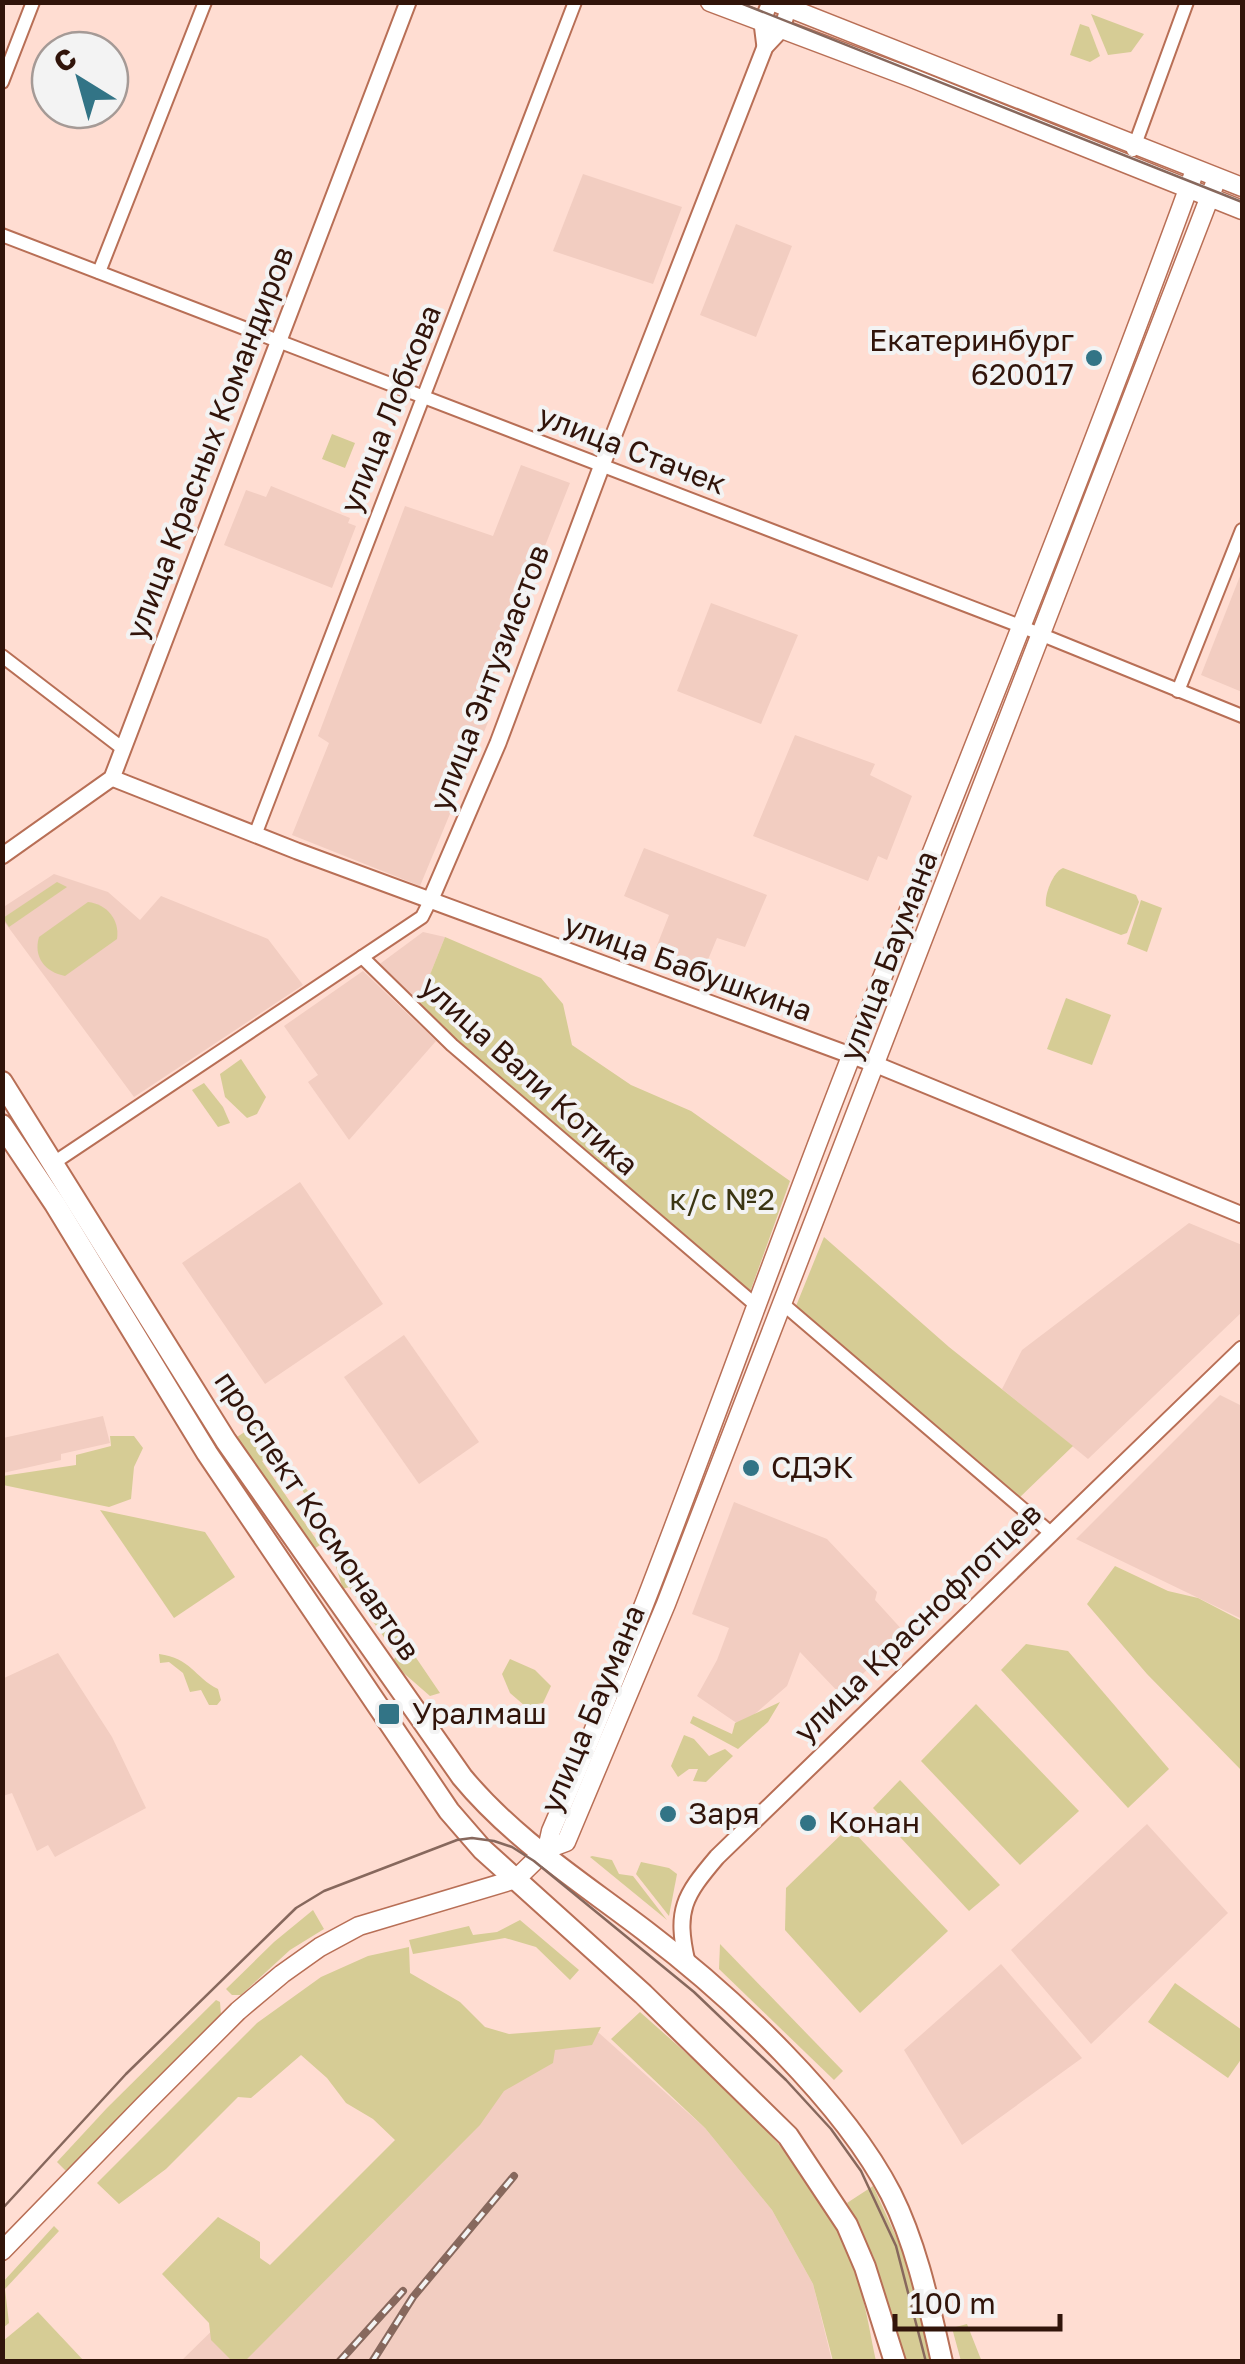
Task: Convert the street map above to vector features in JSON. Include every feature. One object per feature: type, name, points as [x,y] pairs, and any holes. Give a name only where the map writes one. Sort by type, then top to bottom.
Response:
[{"type":"main road","points":[[710,2],[1242,210]]},
{"type":"main road","points":[[781,4],[1242,187]]},
{"type":"main road","name":"улица Баумана","points":[[545,1850],[758,1307],[851,1057],[956,798],[1196,170]]},
{"type":"main road","name":"улица Баумана","points":[[545,1850],[566,1842],[628,1700],[1217,178]]},
{"type":"main road","name":"проспект Космонавтов","points":[[2,1082],[226,1440],[424,1725],[490,1812],[518,1836],[545,1850],[686,1962],[788,2060],[850,2128],[891,2195],[918,2267],[942,2362]]},
{"type":"main road","name":"проспект Космонавтов","points":[[2,1125],[206,1453],[449,1811],[482,1849],[643,1994],[788,2136],[846,2225],[895,2362]]},
{"type":"main road","points":[[2,2251],[211,2038],[282,1974],[360,1926],[516,1879],[545,1850]]},
{"type":"street","points":[[3,77],[34,2]]},
{"type":"street","points":[[99,272],[206,2]]},
{"type":"street","name":"улица Красных Командиров","points":[[112,778],[408,2]]},
{"type":"street","name":"улица Лобкова","points":[[255,835],[575,2]]},
{"type":"street","points":[[1127,165],[1187,2]]},
{"type":"street","points":[[766,47],[762,23],[781,4]]},
{"type":"street","points":[[766,47],[781,30],[781,4]]},
{"type":"street","name":"улица Энтузиастов","points":[[55,1162],[422,918],[498,743],[766,47]]},
{"type":"street","name":"улица Стачек","points":[[2,235],[1041,634],[1242,716]]},
{"type":"street","points":[[1178,691],[1242,530]]},
{"type":"street","points":[[2,656],[122,748]]},
{"type":"street","points":[[2,856],[112,778]]},
{"type":"street","name":"улица Бабушкина","points":[[112,778],[876,1066],[1242,1215]]},
{"type":"street","name":"улица Вали Котика","points":[[362,957],[452,1045],[758,1307]]},
{"type":"street","points":[[783,1304],[1052,1534]]},
{"type":"street","name":"улица Краснофлотцев","points":[[686,1962],[681,1937],[688,1891],[732,1840],[1242,1349]]},
{"type":"shaded area","points":[[583,174],[682,207],[653,284],[553,251]]},
{"type":"shaded area","points":[[736,224],[792,246],[756,337],[700,315]]},
{"type":"shaded area","points":[[521,465],[570,483],[487,692],[491,715],[420,886],[292,835],[329,743],[318,736],[405,506],[493,536]]},
{"type":"shaded area","points":[[271,486],[350,518],[348,523],[356,526],[332,588],[224,545],[246,490],[266,497]]},
{"type":"shaded area","points":[[1242,571],[1242,692],[1201,675]]},
{"type":"shaded area","points":[[711,603],[798,635],[761,724],[677,691]]},
{"type":"shaded area","points":[[795,735],[875,764],[870,775],[912,796],[887,860],[878,856],[868,881],[753,836]]},
{"type":"shaded area","points":[[644,848],[767,895],[745,947],[717,938],[705,967],[656,948],[669,915],[624,896]]},
{"type":"shaded area","points":[[54,874],[108,892],[140,920],[161,896],[268,939],[303,985],[134,1097],[3,920],[2,908]]},
{"type":"shaded area","points":[[423,932],[445,937],[417,1007],[377,966]]},
{"type":"shaded area","points":[[363,971],[436,1041],[349,1140],[308,1082],[318,1075],[284,1026]]},
{"type":"shaded area","points":[[300,1182],[383,1304],[265,1384],[182,1263]]},
{"type":"shaded area","points":[[1189,1223],[1242,1245],[1242,1312],[1088,1459],[1002,1389],[1022,1350]]},
{"type":"shaded area","points":[[404,1335],[479,1442],[419,1484],[344,1377]]},
{"type":"shaded area","points":[[1220,1395],[1242,1406],[1242,1619],[1076,1539]]},
{"type":"shaded area","points":[[103,1416],[110,1443],[61,1454],[61,1460],[3,1473],[3,1438]]},
{"type":"shaded area","points":[[734,1502],[827,1539],[877,1592],[875,1600],[905,1633],[841,1695],[800,1652],[787,1686],[741,1726],[697,1696],[729,1628],[692,1614]]},
{"type":"shaded area","points":[[58,1653],[112,1737],[146,1808],[55,1857],[48,1845],[37,1851],[12,1793],[3,1796],[2,1679]]},
{"type":"shaded area","points":[[1147,1824],[1228,1913],[1091,2044],[1011,1950]]},
{"type":"shaded area","points":[[1001,1964],[1082,2058],[962,2145],[904,2050]]},
{"type":"shaded area","points":[[599,2033],[705,2128],[772,2210],[813,2284],[832,2361],[180,2362],[511,2038]]},
{"type":"green space","points":[[1091,14],[1144,34],[1131,52],[1108,55]]},
{"type":"green space","points":[[1080,24],[1089,27],[1100,56],[1090,62],[1070,55]]},
{"type":"green space","points":[[332,434],[355,443],[345,468],[322,459]]},
{"type":"green space","points":[[1063,868],[1136,895],[1139,902],[1127,933],[1121,935],[1046,906],[1050,884]]},
{"type":"green space","points":[[57,882],[67,887],[9,927],[3,918]]},
{"type":"green space","points":[[1141,900],[1162,908],[1147,952],[1127,944]]},
{"type":"green space","points":[[88,902],[111,914],[117,939],[65,976],[58,974],[39,957],[39,937]]},
{"type":"green space","name":"к/с №2","points":[[445,937],[541,978],[563,1004],[572,1045],[631,1085],[691,1111],[790,1181],[750,1292],[744,1291],[417,1007]]},
{"type":"green space","points":[[1066,998],[1111,1015],[1092,1065],[1047,1049]]},
{"type":"green space","points":[[241,1059],[266,1097],[257,1114],[247,1118],[225,1097],[220,1074]]},
{"type":"green space","points":[[204,1083],[230,1123],[218,1127],[192,1090]]},
{"type":"green space","points":[[824,1237],[949,1347],[1073,1446],[1018,1499],[796,1306]]},
{"type":"green space","points":[[260,1422],[339,1536],[336,1538],[275,1452],[262,1461],[320,1545],[314,1549],[237,1437]]},
{"type":"green space","points":[[110,1436],[134,1436],[143,1448],[134,1467],[131,1499],[109,1507],[3,1485],[3,1476],[76,1465],[76,1455],[111,1446]]},
{"type":"green space","points":[[100,1510],[205,1532],[235,1577],[174,1618]]},
{"type":"green space","points":[[349,1559],[440,1693],[430,1696],[391,1662],[397,1656],[349,1587],[343,1589],[336,1567]]},
{"type":"green space","points":[[1115,1566],[1168,1591],[1198,1598],[1242,1621],[1242,1771],[1147,1674],[1087,1604]]},
{"type":"green space","points":[[1026,1644],[1068,1651],[1169,1769],[1128,1808],[1001,1670]]},
{"type":"green space","points":[[159,1654],[178,1659],[218,1689],[221,1700],[217,1705],[209,1705],[201,1690],[190,1692],[183,1673],[169,1662],[160,1663]]},
{"type":"green space","points":[[510,1659],[535,1670],[551,1686],[543,1703],[525,1706],[510,1693],[502,1674]]},
{"type":"green space","points":[[780,1702],[768,1722],[738,1749],[690,1723],[693,1716],[732,1734],[735,1723]]},
{"type":"green space","points":[[976,1704],[1079,1811],[1020,1865],[921,1761]]},
{"type":"green space","points":[[684,1735],[694,1739],[709,1756],[725,1749],[733,1756],[706,1782],[693,1781],[698,1769],[689,1769],[678,1777],[671,1766]]},
{"type":"green space","points":[[900,1780],[1000,1885],[969,1911],[873,1808]]},
{"type":"green space","points":[[849,1827],[948,1931],[860,2013],[785,1930],[786,1888]]},
{"type":"green space","points":[[590,1857],[612,1860],[619,1874],[633,1876],[667,1920]]},
{"type":"green space","points":[[641,1862],[669,1868],[677,1874],[669,1916],[636,1874]]},
{"type":"green space","points":[[313,1910],[324,1929],[290,1950],[241,1995],[232,1995],[226,1989],[274,1942]]},
{"type":"green space","points":[[520,1920],[579,1970],[570,1980],[536,1947],[505,1938],[413,1954],[409,1940],[469,1926],[473,1935],[497,1932]]},
{"type":"green space","points":[[720,1944],[843,2071],[834,2080],[719,1969]]},
{"type":"green space","points":[[409,1947],[410,1973],[460,2002],[485,2027],[509,2034],[601,2027],[592,2045],[555,2050],[553,2063],[504,2091],[480,2125],[245,2361],[232,2361],[211,2340],[209,2323],[162,2274],[218,2217],[260,2242],[260,2258],[270,2265],[395,2140],[373,2119],[346,2103],[327,2078],[301,2055],[251,2098],[238,2097],[166,2169],[119,2204],[97,2183],[257,2023],[321,1977],[368,1956]]},
{"type":"green space","points":[[1175,1983],[1242,2030],[1242,2058],[1228,2078],[1148,2022]]},
{"type":"green space","points":[[216,2000],[220,2002],[221,2015],[67,2172],[57,2162]]},
{"type":"green space","points":[[640,2012],[737,2100],[795,2164],[820,2200],[841,2237],[857,2278],[876,2361],[833,2361],[813,2284],[772,2210],[705,2128],[611,2039]]},
{"type":"green space","points":[[873,2186],[906,2258],[936,2361],[905,2361],[874,2258],[847,2203]]},
{"type":"green space","points":[[54,2226],[59,2231],[5,2289],[9,2323],[3,2328],[3,2282]]},
{"type":"green space","points":[[38,2312],[84,2361],[3,2361],[3,2341]]},
{"type":"green space","points":[[967,2324],[982,2361],[961,2361],[952,2328]]},
{"type":"tram line","points":[[738,2],[1242,202]]},
{"type":"tram line","points":[[2,2209],[126,2074],[296,1908],[324,1891],[457,1840],[494,1841],[534,1861],[694,1992],[831,2129],[861,2171],[896,2246],[926,2362]]},
{"type":"railway","points":[[372,2362],[413,2297],[514,2176]]},
{"type":"railway","points":[[339,2362],[403,2291]]},
{"type":"place","name":"Екатеринбург 620017","points":[[1094,358]]},
{"type":"place","name":"СДЭК","points":[[751,1468]]},
{"type":"place","name":"Уралмаш","points":[[389,1714]]},
{"type":"place","name":"Заря","points":[[668,1814]]},
{"type":"place","name":"Конан","points":[[808,1823]]}]
